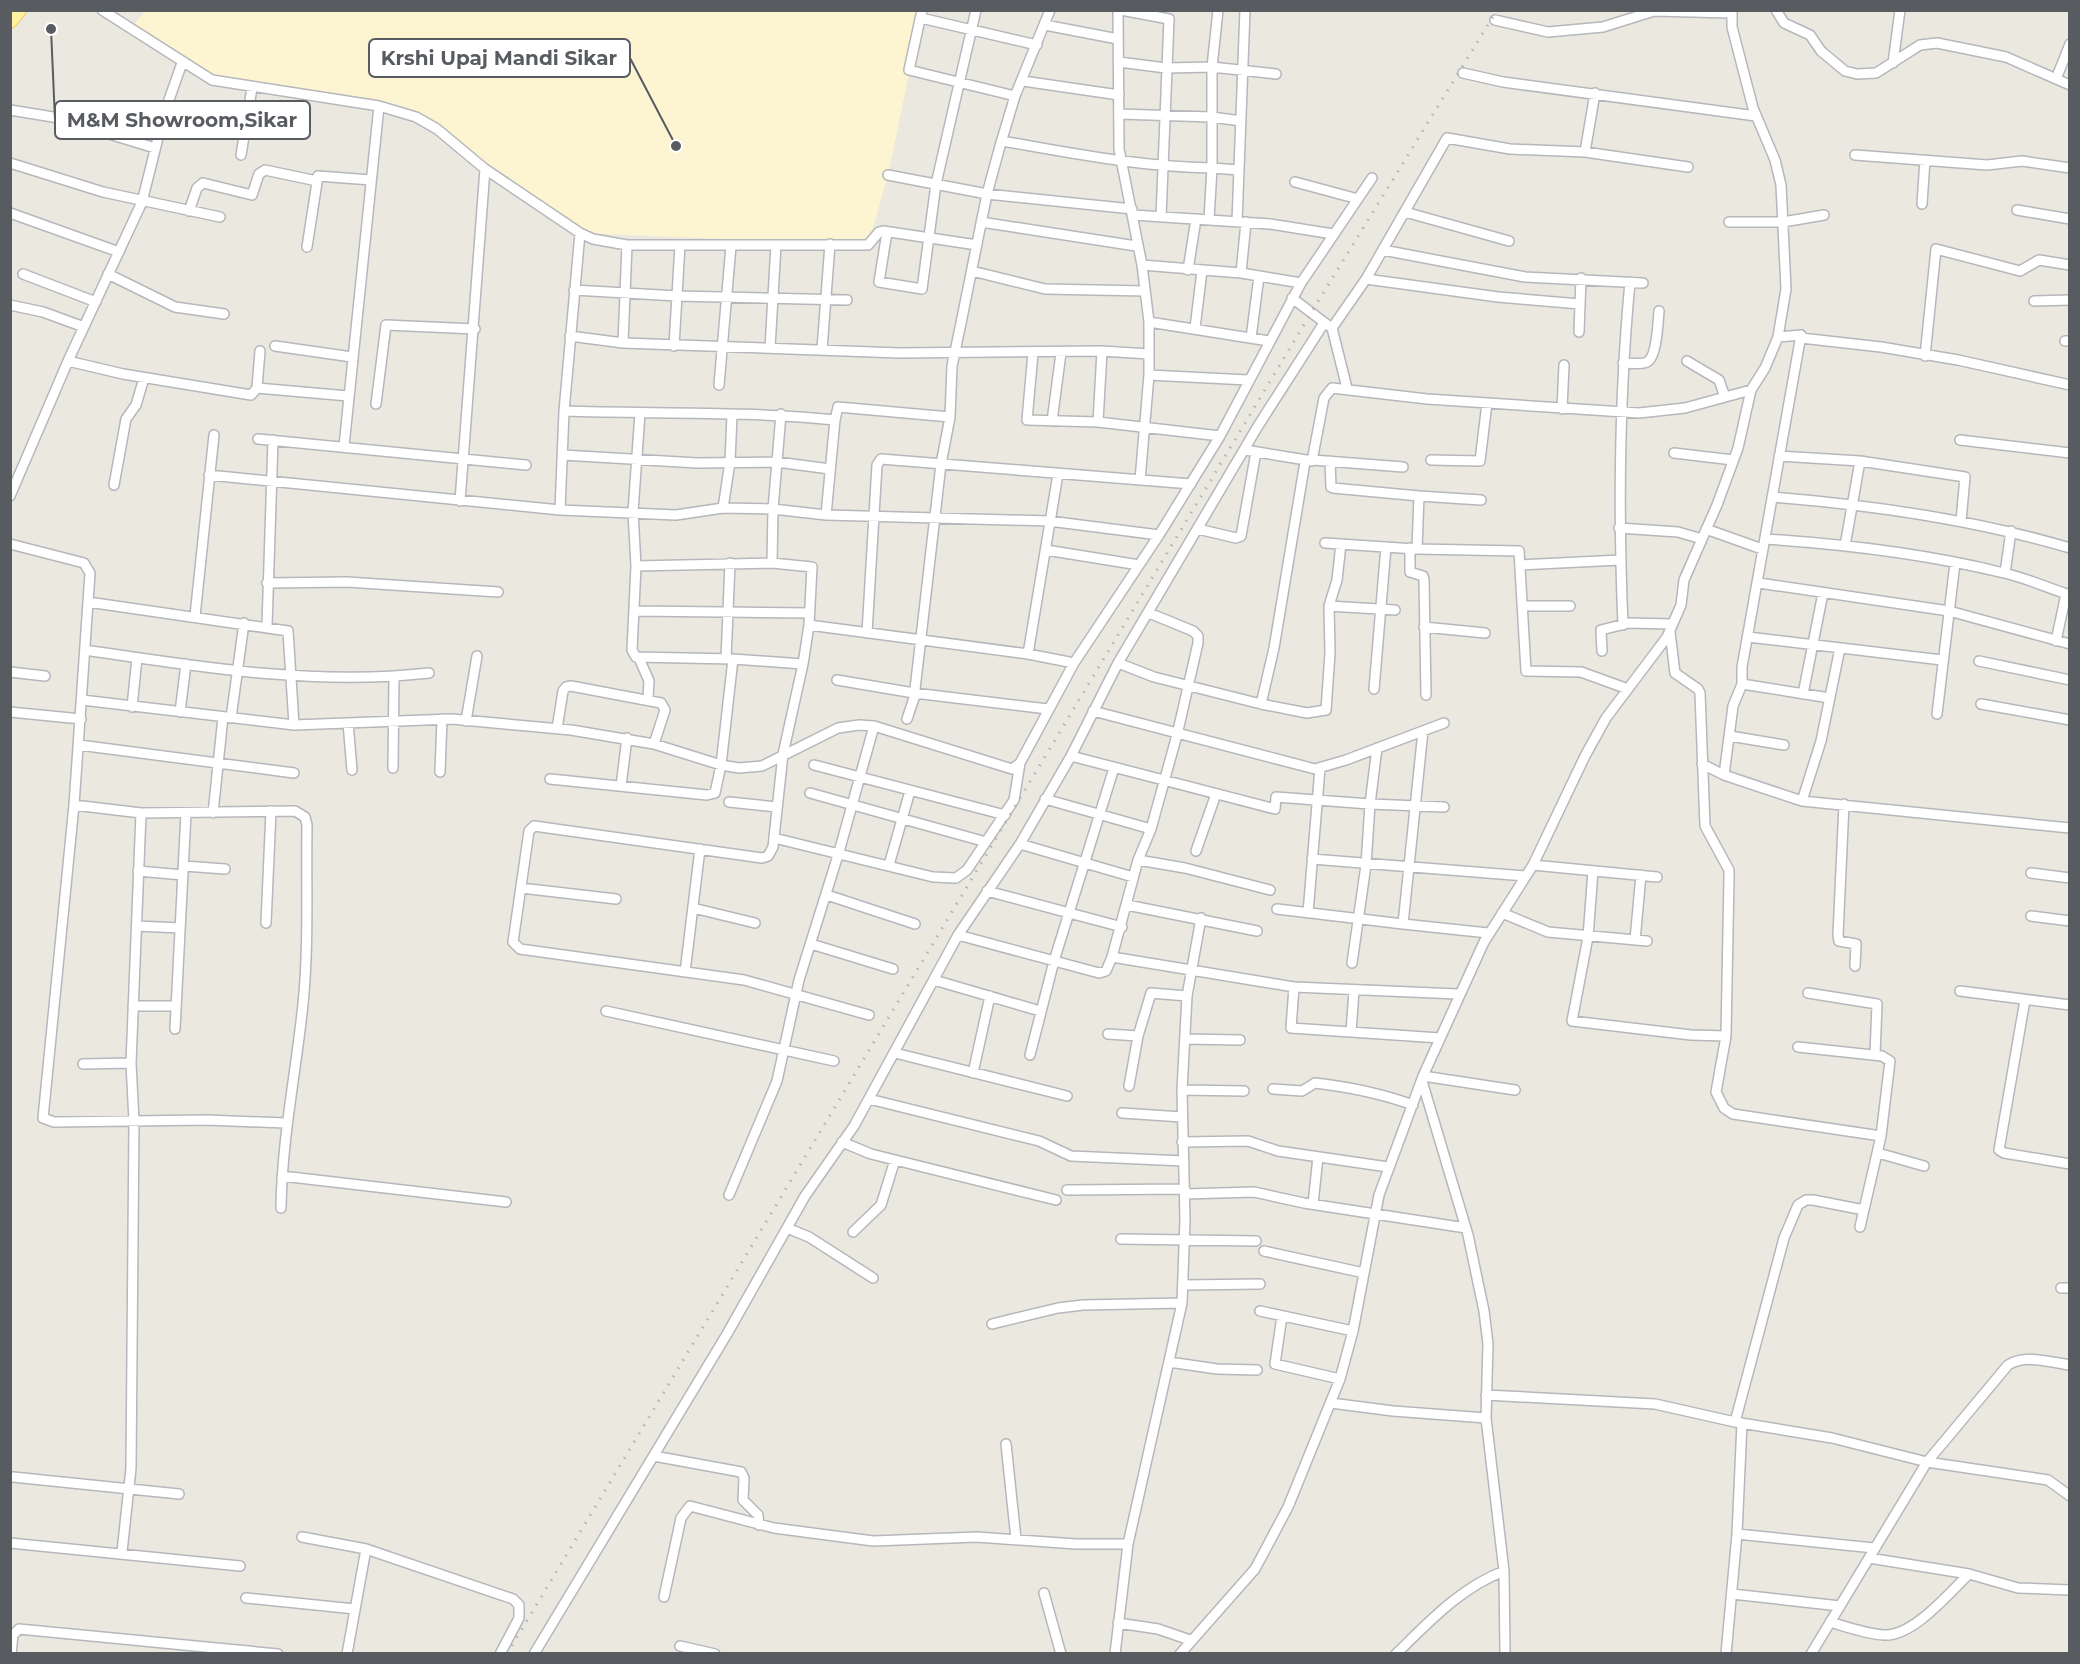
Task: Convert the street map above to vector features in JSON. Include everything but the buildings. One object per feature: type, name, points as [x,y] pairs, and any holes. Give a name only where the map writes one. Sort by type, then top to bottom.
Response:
[{"type":"main road","points":[[10,21],[19,10]]},
{"type":"street","points":[[102,10],[212,80],[379,106],[401,111],[423,121],[485,169],[580,233],[593,239],[627,244],[868,245],[879,232],[887,232],[977,245]]},
{"type":"street","points":[[887,232],[879,282],[922,289],[927,236],[936,184],[976,10]]},
{"type":"street","points":[[907,719],[914,693],[941,464],[950,417],[956,352],[981,222],[1015,96],[1050,10]]},
{"type":"street","points":[[1140,480],[1149,375],[1149,322],[1142,265],[1136,246],[1132,212],[1121,162],[1118,39],[1120,10],[1169,19],[1161,217]]},
{"type":"street","points":[[1209,219],[1212,168],[1212,67],[1218,10]]},
{"type":"street","points":[[1241,273],[1242,222],[1239,170],[1245,10]]},
{"type":"street","points":[[1776,10],[1784,23],[1810,35],[1821,51],[1845,71],[1857,74],[1876,73],[1920,45],[1937,43],[2006,57],[2070,85]]},
{"type":"street","points":[[1893,63],[1900,10]]},
{"type":"street","points":[[1181,1653],[1190,1640],[1240,1587],[1268,1547],[1288,1507],[1340,1379],[1353,1331],[1375,1214],[1388,1167],[1458,994],[1488,933],[1533,865],[1585,756],[1606,718],[1671,627],[1681,605],[1684,580],[1733,460],[1751,390],[1765,368],[1779,337],[1786,289],[1781,185],[1775,160],[1756,116],[1731,27],[1731,12],[1654,11],[1604,27],[1548,32],[1495,20]]},
{"type":"street","points":[[1015,96],[909,70],[922,14],[970,29],[1037,45]]},
{"type":"street","points":[[1045,25],[1118,39]]},
{"type":"street","points":[[2056,79],[2070,44]]},
{"type":"street","points":[[1119,62],[1166,68],[1212,67],[1276,74]]},
{"type":"street","points":[[10,496],[68,361],[142,202],[155,148],[182,63]]},
{"type":"street","points":[[1463,73],[1503,82],[1756,116]]},
{"type":"street","points":[[1023,81],[1119,95]]},
{"type":"street","points":[[241,155],[252,88]]},
{"type":"street","points":[[1585,152],[1595,93]]},
{"type":"street","points":[[344,446],[352,357],[363,280],[379,106]]},
{"type":"street","points":[[10,110],[53,117],[155,148]]},
{"type":"street","points":[[1119,114],[1212,117],[1241,121]]},
{"type":"street","points":[[534,1653],[727,1334],[805,1196],[868,1099],[958,935],[1020,844],[1071,756],[1118,663],[1245,450],[1328,325],[1366,279],[1447,138],[1510,150],[1585,152],[1688,167]]},
{"type":"street","points":[[1002,141],[1121,162],[1164,167],[1239,170]]},
{"type":"street","points":[[1855,155],[1987,165],[2022,161],[2070,168]]},
{"type":"street","points":[[1922,204],[1925,160]]},
{"type":"street","points":[[10,163],[142,202],[220,217]]},
{"type":"street","points":[[460,501],[475,329],[485,169]]},
{"type":"street","points":[[189,211],[196,188],[203,183],[252,195],[259,174],[265,170],[317,181]]},
{"type":"street","points":[[307,247],[317,181],[321,175],[371,180]]},
{"type":"street","points":[[888,176],[987,194],[1161,217],[1242,222],[1333,234]]},
{"type":"street","points":[[774,838],[839,852],[941,879],[956,878],[967,870],[1014,800],[1020,763],[1074,663],[1160,535],[1220,436],[1292,298],[1372,178]]},
{"type":"street","points":[[1295,182],[1358,199]]},
{"type":"street","points":[[2017,210],[2070,219]]},
{"type":"street","points":[[1405,212],[1509,241]]},
{"type":"street","points":[[10,213],[119,252]]},
{"type":"street","points":[[1729,222],[1783,222],[1824,215]]},
{"type":"street","points":[[1188,270],[1196,219]]},
{"type":"street","points":[[981,222],[1136,246]]},
{"type":"street","points":[[560,510],[564,411],[580,233]]},
{"type":"street","points":[[623,343],[627,244]]},
{"type":"street","points":[[822,349],[830,244]]},
{"type":"street","points":[[674,346],[680,245]]},
{"type":"street","points":[[770,348],[776,245]]},
{"type":"street","points":[[719,385],[730,246]]},
{"type":"street","points":[[1925,356],[1936,249],[2020,271],[2039,260],[2070,265]]},
{"type":"street","points":[[1383,250],[1524,277],[1581,278],[1643,283]]},
{"type":"street","points":[[1142,265],[1241,273],[1301,283]]},
{"type":"street","points":[[972,271],[1045,289],[1144,291]]},
{"type":"street","points":[[1196,328],[1202,271]]},
{"type":"street","points":[[23,274],[96,302]]},
{"type":"street","points":[[108,274],[174,307],[224,314]]},
{"type":"street","points":[[1251,338],[1259,276]]},
{"type":"street","points":[[1579,332],[1581,278]]},
{"type":"street","points":[[1366,279],[1498,297],[1580,303]]},
{"type":"street","points":[[1623,625],[1619,528],[1620,412],[1630,282]]},
{"type":"street","points":[[574,290],[677,296],[847,300]]},
{"type":"street","points":[[1292,298],[1328,325],[1347,388]]},
{"type":"street","points":[[2034,302],[2070,300]]},
{"type":"street","points":[[10,305],[43,312],[84,327]]},
{"type":"street","points":[[1623,363],[1649,361],[1656,341],[1659,311]]},
{"type":"street","points":[[1149,322],[1269,341]]},
{"type":"street","points":[[376,404],[386,325],[475,329]]},
{"type":"street","points":[[570,336],[623,343],[723,348],[900,353],[1102,351],[1149,354]]},
{"type":"street","points":[[1779,337],[1801,336],[1801,338],[1881,347],[2070,386]]},
{"type":"street","points":[[1724,776],[1733,706],[1742,684],[1742,667],[1759,583],[1762,549],[1801,338]]},
{"type":"street","points":[[275,346],[352,357]]},
{"type":"street","points":[[68,361],[144,378],[251,395],[257,388],[260,351]]},
{"type":"street","points":[[1098,422],[1102,351]]},
{"type":"street","points":[[1033,353],[1027,420],[1098,422],[1220,436]]},
{"type":"street","points":[[1052,421],[1061,353]]},
{"type":"street","points":[[1687,361],[1719,380],[1725,397]]},
{"type":"street","points":[[1562,409],[1564,365]]},
{"type":"street","points":[[1149,375],[1248,380]]},
{"type":"street","points":[[114,485],[126,419],[136,405],[144,378]]},
{"type":"street","points":[[257,388],[348,396]]},
{"type":"street","points":[[1261,704],[1274,648],[1309,461],[1324,398],[1332,388],[1427,399],[1620,412],[1684,408],[1751,390]]},
{"type":"street","points":[[1431,460],[1480,461],[1488,403]]},
{"type":"street","points":[[826,515],[838,407],[950,417]]},
{"type":"street","points":[[564,411],[781,414],[835,420]]},
{"type":"street","points":[[640,413],[633,512],[636,612],[632,650],[639,658],[649,681],[648,699]]},
{"type":"street","points":[[772,563],[773,509],[781,414]]},
{"type":"street","points":[[723,508],[730,462],[732,415]]},
{"type":"street","points":[[195,616],[214,435]]},
{"type":"street","points":[[258,439],[526,465]]},
{"type":"street","points":[[267,626],[273,440]]},
{"type":"street","points":[[1960,440],[2070,453]]},
{"type":"street","points":[[1245,450],[1309,461],[1403,467]]},
{"type":"street","points":[[1198,529],[1236,538],[1241,536],[1256,452]]},
{"type":"street","points":[[1674,453],[1733,460]]},
{"type":"street","points":[[563,455],[777,462],[830,469]]},
{"type":"street","points":[[1779,456],[1860,461],[1965,477],[1960,520]]},
{"type":"street","points":[[867,633],[879,461],[1191,484]]},
{"type":"street","points":[[1329,461],[1330,487],[1333,488],[1481,500]]},
{"type":"street","points":[[1845,546],[1860,461]]},
{"type":"street","points":[[1028,654],[1049,521],[1059,474]]},
{"type":"street","points":[[209,475],[560,510],[676,515],[723,508],[773,509],[826,515],[936,516],[1049,521],[1160,535]]},
{"type":"street","points":[[1419,496],[1410,572],[1423,576],[1424,580],[1426,695]]},
{"type":"street","points":[[1772,497],[1853,503],[1960,520],[2011,531],[2070,548]]},
{"type":"street","points":[[1619,528],[1678,532],[1701,538]]},
{"type":"street","points":[[1706,529],[1762,549]]},
{"type":"street","points":[[2005,573],[2011,531]]},
{"type":"street","points":[[1765,538],[1845,546],[1954,563],[2005,573],[2068,594],[2056,641]]},
{"type":"street","points":[[1324,543],[1413,549],[1519,551],[1526,671],[1581,672],[1628,689]]},
{"type":"street","points":[[10,544],[84,563],[90,573],[74,805],[43,1118],[54,1122],[207,1120],[285,1123]]},
{"type":"street","points":[[1118,663],[1154,677],[1261,704],[1307,714],[1326,710],[1330,653],[1329,606],[1337,580],[1341,544]]},
{"type":"street","points":[[1374,689],[1386,547]]},
{"type":"street","points":[[1046,550],[1139,565]]},
{"type":"street","points":[[1520,565],[1620,560]]},
{"type":"street","points":[[550,779],[707,795],[715,793],[721,765],[729,659],[730,563]]},
{"type":"street","points":[[636,566],[772,563],[812,567],[809,625],[803,664],[783,754],[771,853],[762,858],[534,826],[529,831],[513,942],[520,949],[752,982],[869,1015]]},
{"type":"street","points":[[1937,714],[1954,563]]},
{"type":"street","points":[[267,584],[347,582],[498,592]]},
{"type":"street","points":[[1759,583],[1949,610],[2070,644]]},
{"type":"street","points":[[1803,694],[1823,592]]},
{"type":"street","points":[[88,602],[283,629],[290,636],[294,725]]},
{"type":"street","points":[[1329,606],[1395,610]]},
{"type":"street","points":[[1522,606],[1570,606]]},
{"type":"street","points":[[636,612],[809,612]]},
{"type":"street","points":[[958,935],[1103,973],[1112,957],[1122,927],[1138,860],[1151,829],[1190,686],[1198,643],[1196,633],[1149,613]]},
{"type":"street","points":[[213,813],[218,765],[244,623]]},
{"type":"street","points":[[809,625],[1028,654],[1074,663]]},
{"type":"street","points":[[1602,651],[1601,630],[1623,625],[1671,627]]},
{"type":"street","points":[[1424,627],[1485,633]]},
{"type":"street","points":[[1671,627],[1675,673],[1698,689],[1700,693],[1705,826],[1729,870],[1730,877],[1726,1036],[1716,1092],[1724,1108],[1732,1114],[1881,1136]]},
{"type":"street","points":[[1748,637],[1942,660]]},
{"type":"street","points":[[1802,801],[1830,698],[1840,648]]},
{"type":"street","points":[[85,650],[292,677],[394,677],[429,673]]},
{"type":"street","points":[[466,721],[477,656]]},
{"type":"street","points":[[132,706],[137,658]]},
{"type":"street","points":[[639,658],[729,659],[803,664]]},
{"type":"street","points":[[1979,661],[2070,680]]},
{"type":"street","points":[[180,712],[186,664]]},
{"type":"street","points":[[10,672],[45,676]]},
{"type":"street","points":[[393,768],[394,677]]},
{"type":"street","points":[[837,680],[914,693],[1048,708]]},
{"type":"street","points":[[1742,684],[1830,698]]},
{"type":"street","points":[[557,729],[566,687],[648,699],[665,705],[654,744]]},
{"type":"street","points":[[81,700],[294,725],[442,720],[557,729],[627,738],[721,765],[753,768],[838,728],[859,725],[874,726],[1012,769],[1020,763]]},
{"type":"street","points":[[1981,705],[2070,720]]},
{"type":"street","points":[[1093,711],[1177,735],[1320,768],[1444,723]]},
{"type":"street","points":[[10,712],[81,720]]},
{"type":"street","points":[[440,772],[442,720]]},
{"type":"street","points":[[348,723],[352,770]]},
{"type":"street","points":[[729,1195],[766,1108],[786,1050],[796,993],[827,895],[874,726]]},
{"type":"street","points":[[1403,924],[1423,731]]},
{"type":"street","points":[[1730,736],[1784,745]]},
{"type":"street","points":[[621,786],[627,738]]},
{"type":"street","points":[[79,745],[218,765],[294,773]]},
{"type":"street","points":[[1352,963],[1366,861],[1377,748]]},
{"type":"street","points":[[1071,756],[1275,809],[1276,797],[1444,807]]},
{"type":"street","points":[[1702,764],[1724,776],[1802,801],[2070,828]]},
{"type":"street","points":[[814,765],[1005,815]]},
{"type":"street","points":[[1030,1055],[1054,961],[1114,768]]},
{"type":"street","points":[[1308,913],[1320,768]]},
{"type":"street","points":[[889,865],[910,791]]},
{"type":"street","points":[[810,793],[986,843]]},
{"type":"street","points":[[1196,851],[1216,794]]},
{"type":"street","points":[[1045,798],[1151,829]]},
{"type":"street","points":[[729,802],[777,807]]},
{"type":"street","points":[[1844,804],[1838,935],[1839,941],[1856,944],[1855,966]]},
{"type":"street","points":[[74,805],[141,813],[301,812],[307,825],[305,972],[285,1123],[281,1208]]},
{"type":"street","points":[[266,923],[271,811]]},
{"type":"street","points":[[122,1552],[129,1490],[134,1121],[131,1063],[141,813]]},
{"type":"street","points":[[175,1029],[186,813]]},
{"type":"street","points":[[1020,844],[1133,877]]},
{"type":"street","points":[[685,972],[699,849]]},
{"type":"street","points":[[1312,859],[1366,861],[1407,868],[1461,869],[1525,876]]},
{"type":"street","points":[[1138,860],[1185,868],[1270,890]]},
{"type":"street","points":[[1533,865],[1657,877]]},
{"type":"street","points":[[138,871],[225,869]]},
{"type":"street","points":[[1593,871],[1588,937],[1572,1017],[1574,1023],[1691,1035],[1726,1036]]},
{"type":"street","points":[[2031,873],[2070,878]]},
{"type":"street","points":[[1635,940],[1641,875]]},
{"type":"street","points":[[521,888],[616,899]]},
{"type":"street","points":[[987,891],[1122,927]]},
{"type":"street","points":[[827,895],[915,924]]},
{"type":"street","points":[[1127,905],[1257,931]]},
{"type":"street","points":[[693,908],[755,923]]},
{"type":"street","points":[[1277,909],[1488,933]]},
{"type":"street","points":[[1502,913],[1537,929],[1588,937],[1647,941]]},
{"type":"street","points":[[2031,916],[2070,921]]},
{"type":"street","points":[[1115,1653],[1128,1544],[1182,1303],[1185,1191],[1182,1090],[1187,996],[1200,918]]},
{"type":"street","points":[[137,926],[180,928]]},
{"type":"street","points":[[812,944],[893,969]]},
{"type":"street","points":[[1112,957],[1294,987],[1458,994]]},
{"type":"street","points":[[934,980],[1040,1011]]},
{"type":"street","points":[[1294,987],[1291,1028],[1440,1038]]},
{"type":"street","points":[[1351,1032],[1354,991]]},
{"type":"street","points":[[1960,991],[2070,1005]]},
{"type":"street","points":[[1129,1086],[1138,1036],[1151,993],[1187,996]]},
{"type":"street","points":[[1808,993],[1877,1004],[1879,1008],[1875,1055]]},
{"type":"street","points":[[973,1073],[990,996]]},
{"type":"street","points":[[2025,1000],[1999,1150],[2004,1153],[2070,1164]]},
{"type":"street","points":[[133,1006],[176,1006]]},
{"type":"street","points":[[606,1011],[834,1061]]},
{"type":"street","points":[[1108,1034],[1138,1036]]},
{"type":"street","points":[[1185,1039],[1240,1040]]},
{"type":"street","points":[[1798,1047],[1875,1055],[1888,1058],[1891,1066],[1878,1154],[1860,1227]]},
{"type":"street","points":[[895,1053],[1067,1096]]},
{"type":"street","points":[[83,1064],[131,1063]]},
{"type":"street","points":[[1423,1079],[1515,1090]]},
{"type":"street","points":[[1423,1079],[1477,1270],[1488,1344],[1486,1418],[1504,1571],[1504,1653]]},
{"type":"street","points":[[1272,1089],[1302,1091],[1312,1083],[1326,1084],[1366,1090],[1413,1105]]},
{"type":"street","points":[[1182,1090],[1244,1091]]},
{"type":"street","points":[[868,1099],[1039,1141],[1071,1156],[1184,1161]]},
{"type":"street","points":[[1122,1113],[1182,1117]]},
{"type":"street","points":[[1182,1142],[1248,1141],[1278,1150],[1388,1167]]},
{"type":"street","points":[[842,1142],[894,1160],[1056,1200]]},
{"type":"street","points":[[1878,1154],[1924,1166]]},
{"type":"street","points":[[1313,1204],[1318,1157]]},
{"type":"street","points":[[853,1232],[881,1205],[894,1160]]},
{"type":"street","points":[[282,1176],[506,1202]]},
{"type":"street","points":[[1067,1190],[1254,1192],[1313,1204],[1466,1228]]},
{"type":"street","points":[[1727,1653],[1737,1534],[1738,1423],[1784,1238],[1798,1205],[1802,1202],[1813,1200],[1863,1210]]},
{"type":"street","points":[[787,1228],[809,1237],[873,1278]]},
{"type":"street","points":[[1121,1239],[1256,1241]]},
{"type":"street","points":[[1263,1251],[1364,1273]]},
{"type":"street","points":[[1184,1285],[1260,1284]]},
{"type":"street","points":[[992,1324],[1058,1308],[1083,1305],[1182,1303]]},
{"type":"street","points":[[1260,1311],[1353,1331]]},
{"type":"street","points":[[1282,1316],[1275,1364],[1340,1379]]},
{"type":"street","points":[[1811,1653],[1927,1462],[2008,1365],[2017,1360],[2028,1359],[2070,1365]]},
{"type":"street","points":[[1169,1362],[1217,1369],[1257,1370]]},
{"type":"street","points":[[1486,1395],[1655,1404],[1738,1423],[1832,1438],[1927,1462],[2048,1480],[2070,1496]]},
{"type":"street","points":[[1331,1404],[1393,1412],[1486,1418]]},
{"type":"street","points":[[1006,1444],[1016,1539]]},
{"type":"street","points":[[654,1456],[741,1472],[744,1478],[743,1500],[758,1515],[759,1525]]},
{"type":"street","points":[[13,1477],[179,1494]]},
{"type":"street","points":[[664,1597],[681,1518],[690,1506],[759,1525],[873,1541],[977,1537],[1076,1544],[1128,1544]]},
{"type":"street","points":[[1737,1534],[1874,1548]]},
{"type":"street","points":[[302,1537],[366,1549],[513,1599],[519,1605],[519,1618],[500,1653]]},
{"type":"street","points":[[10,1543],[122,1552],[240,1566]]},
{"type":"street","points":[[347,1653],[366,1549]]},
{"type":"street","points":[[1869,1558],[1969,1574],[2018,1588],[2070,1590]]},
{"type":"street","points":[[1396,1653],[1460,1594],[1476,1583],[1504,1571]]},
{"type":"street","points":[[1830,1622],[1877,1635],[1896,1634],[1928,1614],[1969,1574]]},
{"type":"street","points":[[1044,1593],[1061,1653]]},
{"type":"street","points":[[1732,1594],[1840,1606]]},
{"type":"street","points":[[246,1598],[355,1609]]},
{"type":"street","points":[[1118,1623],[1158,1629],[1190,1640]]},
{"type":"street","points":[[11,1653],[13,1635],[19,1629],[278,1653]]},
{"type":"street","points":[[680,1646],[715,1653]]},
{"type":"shaded area","points":[[145,10],[922,11],[888,175],[868,245],[580,233],[416,117],[212,80],[131,29]]},
{"type":"railway","points":[[507,1654],[1311,313],[1497,10]]},
{"type":"place","name":"M&M Showroom,Sikar","points":[[51,29]]},
{"type":"place","name":"Krshi Upaj Mandi Sikar","points":[[676,146]]}]
